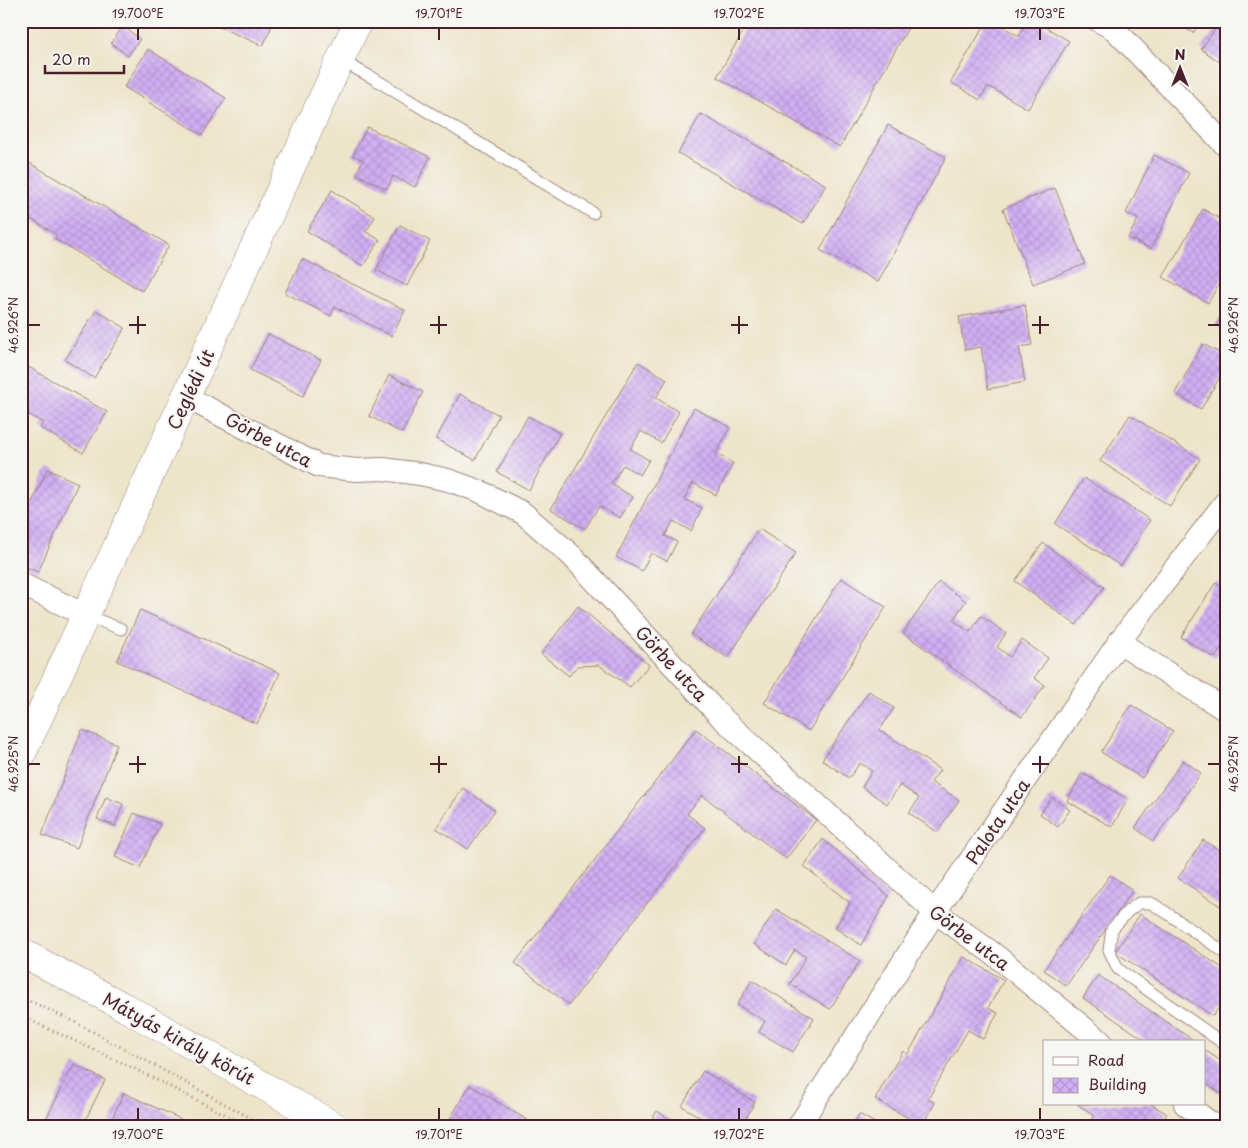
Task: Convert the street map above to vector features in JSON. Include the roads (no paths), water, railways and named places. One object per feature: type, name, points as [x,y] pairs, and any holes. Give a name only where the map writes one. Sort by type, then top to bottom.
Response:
[{"type":"main road","name":"Ceglédi út","points":[[21,756],[358,21]]},
{"type":"main road","name":"Mátyás király körút","points":[[21,952],[134,1012],[336,1127]]},
{"type":"street","points":[[1099,21],[1114,30],[1227,147]]},
{"type":"street","name":"Görbe utca","points":[[186,397],[319,466],[356,470],[383,469],[439,478],[479,491],[522,514],[572,556],[721,717],[935,912],[995,955],[1099,1040]]},
{"type":"street","name":"Palota utca","points":[[798,1127],[935,912],[1119,642],[1227,500]]},
{"type":"street","points":[[21,584],[85,615]]},
{"type":"street","points":[[1119,642],[1227,711]]},
{"type":"street","points":[[1188,1106],[1216,1127]]},
{"type":"lane","points":[[340,60],[373,78],[593,213]]},
{"type":"lane","points":[[85,615],[120,629]]},
{"type":"lane","points":[[1227,954],[1151,903],[1139,903],[1128,910],[1112,929],[1109,950],[1118,969],[1227,1046]]}]
